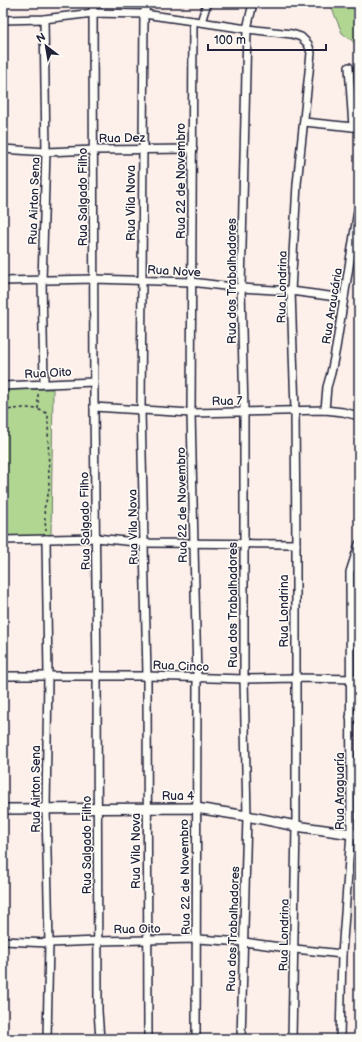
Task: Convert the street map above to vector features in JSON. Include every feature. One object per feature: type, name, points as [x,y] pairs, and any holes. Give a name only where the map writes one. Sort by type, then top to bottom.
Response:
[{"type":"street","name":"Rua Salgado Filho","points":[[93,3],[98,1011],[100,1039]]},
{"type":"street","name":"Rua Vila Nova","points":[[147,3],[144,14],[141,410],[147,676],[148,1039]]},
{"type":"street","points":[[201,22],[207,3]]},
{"type":"street","name":"Rua dos Trabalhadores","points":[[241,1039],[247,816],[244,679],[244,412],[241,288],[247,29],[253,3]]},
{"type":"street","points":[[3,20],[44,19],[93,13],[144,14],[193,21]]},
{"type":"street","name":"Rua Airton Sena","points":[[41,383],[42,281],[46,152],[44,19]]},
{"type":"street","name":"Rua Londrina","points":[[193,21],[292,34],[300,37],[308,44],[311,53],[297,184],[291,291],[295,410],[296,544],[296,826],[295,949],[292,1039]]},
{"type":"street","name":"Rua 22 de Novembro","points":[[193,21],[191,413],[197,678],[196,1039]]},
{"type":"street","points":[[304,122],[356,126],[349,67]]},
{"type":"street","name":"Rua Dez","points":[[3,149],[46,152],[193,149]]},
{"type":"street","name":"Rua Araucária","points":[[325,410],[327,387],[336,348],[359,204]]},
{"type":"street","name":"Rua Nove","points":[[3,280],[42,281],[94,279],[192,282],[241,288],[291,291],[344,298]]},
{"type":"street","name":"Rua Oito","points":[[3,386],[41,383],[94,382]]},
{"type":"street","name":"Rua 7","points":[[94,407],[191,413],[325,410],[359,416]]},
{"type":"street","points":[[3,540],[96,538],[145,543],[296,544]]},
{"type":"street","name":"Rua Airton Sena","points":[[46,539],[48,676],[46,810],[49,944],[47,1039]]},
{"type":"street","name":"Rua Araguaría","points":[[340,1039],[342,954],[355,834],[350,717],[350,572],[359,544]]},
{"type":"street","name":"Rua Cinco","points":[[3,676],[147,676],[244,679],[359,679]]},
{"type":"street","points":[[350,717],[359,717]]},
{"type":"street","points":[[351,764],[359,764]]},
{"type":"street","name":"Rua 4","points":[[3,809],[46,810],[98,808],[196,808],[296,826],[355,834]]},
{"type":"street","name":"Rua Oito","points":[[3,942],[49,944],[98,940],[197,939],[244,942],[342,954]]},
{"type":"path","points":[[38,410],[41,383]]},
{"type":"path","points":[[3,411],[14,408],[38,410],[48,414],[49,492],[44,509],[46,539]]},
{"type":"green space","points":[[326,3],[359,3],[359,46],[342,33],[331,6]]},
{"type":"green space","points":[[53,389],[51,537],[3,537],[3,390]]}]
